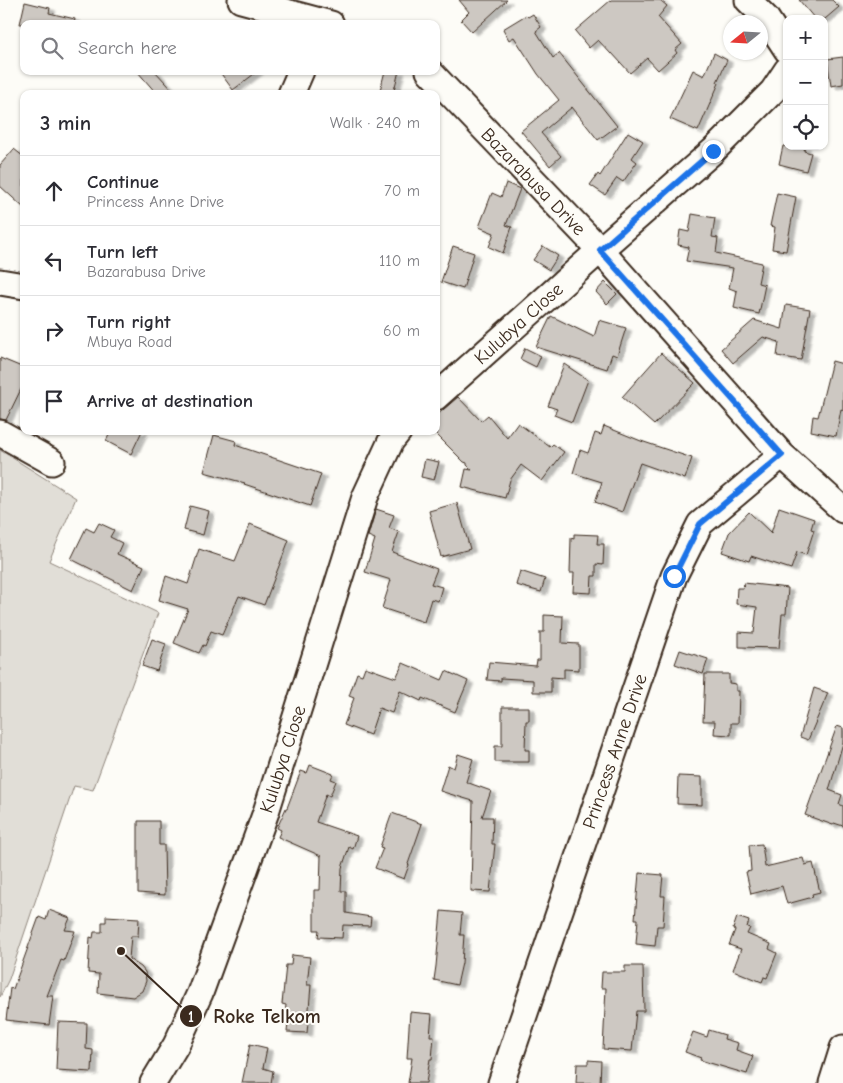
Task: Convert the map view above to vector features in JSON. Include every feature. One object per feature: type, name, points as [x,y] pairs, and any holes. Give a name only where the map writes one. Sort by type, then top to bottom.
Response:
[{"type":"street","points":[[241,0],[311,20]]},
{"type":"street","points":[[748,0],[766,18],[783,44]]},
{"type":"street","points":[[294,90],[299,75]]},
{"type":"street","name":"Bazarabusa Drive","points":[[434,75],[600,250],[782,455],[843,510]]},
{"type":"street","name":"Kulubya Close","points":[[440,393],[713,151],[773,90],[783,76]]},
{"type":"street","points":[[0,282],[20,285]]},
{"type":"street","points":[[0,433],[52,462]]},
{"type":"street","name":"Kulubya Close","points":[[153,1083],[176,1045],[200,993],[266,812],[365,497],[391,441],[396,435]]},
{"type":"street","name":"Princess Anne Drive","points":[[501,1083],[674,576],[700,524],[782,455]]},
{"type":"street","points":[[832,1083],[843,1048]]},
{"type":"shaded area","points":[[0,450],[76,498],[49,561],[158,613],[93,790],[74,786],[9,979],[0,997]]},
{"type":"building","points":[[459,0],[507,0],[472,32],[461,20],[469,12]]},
{"type":"building","points":[[611,0],[660,0],[667,6],[658,17],[682,44],[675,50],[677,53],[658,70],[647,58],[630,73],[598,40],[589,48],[575,31]]},
{"type":"building","points":[[799,0],[832,0],[839,7],[828,16],[812,15]]},
{"type":"building","points":[[25,2],[50,8],[49,13],[75,19],[75,20],[21,20]]},
{"type":"building","points":[[533,14],[541,27],[536,31],[553,58],[559,53],[617,126],[598,140],[572,107],[541,133],[561,156],[550,166],[521,131],[559,100],[538,74],[514,37],[509,40],[503,29],[526,15],[528,17]]},
{"type":"building","points":[[714,53],[723,58],[723,60],[727,60],[698,131],[670,119],[693,70],[704,76]]},
{"type":"building","points":[[843,57],[843,84],[831,86],[828,59]]},
{"type":"building","points":[[140,75],[159,75],[172,90],[154,90]]},
{"type":"building","points":[[222,75],[253,75],[233,90]]},
{"type":"building","points":[[384,75],[398,75],[394,90],[380,90]]},
{"type":"building","points":[[628,132],[643,141],[632,158],[637,162],[623,182],[617,178],[605,195],[590,185],[598,174],[600,176]]},
{"type":"building","points":[[783,146],[783,150],[804,150],[811,153],[806,171],[779,164]]},
{"type":"building","points":[[14,149],[20,154],[20,204],[0,186],[0,165]]},
{"type":"building","points":[[506,183],[520,189],[506,225],[512,227],[503,253],[489,247],[494,233],[479,227],[492,193],[501,197]]},
{"type":"building","points":[[777,193],[796,197],[786,251],[772,249],[775,227],[770,226]]},
{"type":"building","points":[[692,214],[715,218],[712,237],[718,238],[716,253],[762,263],[758,283],[765,285],[759,314],[734,308],[737,291],[729,288],[733,268],[686,261],[689,247],[678,245],[680,230],[689,232]]},
{"type":"building","points":[[453,246],[474,253],[463,289],[441,282]]},
{"type":"building","points":[[543,246],[558,256],[549,270],[533,260]]},
{"type":"building","points":[[605,282],[617,294],[607,304],[596,292]]},
{"type":"building","points":[[786,305],[810,309],[801,360],[777,356],[779,342],[763,337],[733,363],[721,349],[754,320],[782,329]]},
{"type":"building","points":[[551,316],[594,337],[599,320],[626,328],[617,356],[612,354],[607,369],[536,347]]},
{"type":"building","points":[[525,348],[541,356],[536,367],[520,359]]},
{"type":"building","points":[[661,353],[695,383],[654,425],[622,397]]},
{"type":"building","points":[[0,358],[20,366],[20,391],[6,420],[0,419]]},
{"type":"building","points":[[832,361],[843,364],[843,410],[841,409],[836,436],[811,431],[813,416],[818,417]]},
{"type":"building","points":[[564,364],[588,380],[572,422],[554,415],[557,409],[548,406]]},
{"type":"building","points":[[458,397],[481,421],[488,415],[507,438],[518,423],[550,447],[553,444],[564,452],[542,481],[521,465],[510,480],[505,498],[462,487],[466,469],[472,470],[437,435],[440,435],[440,413]]},
{"type":"building","points":[[604,426],[692,458],[685,479],[640,463],[622,512],[595,502],[602,482],[573,473],[580,450],[588,453],[595,433],[601,435]]},
{"type":"building","points":[[109,435],[140,435],[131,454],[106,441]]},
{"type":"building","points":[[214,435],[236,441],[235,445],[321,474],[310,506],[245,483],[204,472]]},
{"type":"building","points":[[425,459],[439,462],[434,480],[421,477]]},
{"type":"building","points":[[457,503],[470,549],[441,557],[429,511]]},
{"type":"building","points":[[190,506],[209,511],[203,535],[184,530]]},
{"type":"building","points":[[779,507],[814,519],[811,529],[814,530],[806,555],[797,552],[791,569],[751,556],[749,561],[722,552],[729,533],[749,512],[771,533]]},
{"type":"building","points":[[376,509],[394,515],[389,528],[399,532],[392,552],[437,569],[431,584],[442,587],[438,601],[431,599],[424,622],[382,608],[391,580],[365,572],[375,539],[368,536]]},
{"type":"building","points":[[99,523],[114,530],[110,537],[122,543],[117,554],[144,566],[133,590],[71,559],[86,528],[94,532]]},
{"type":"building","points":[[250,524],[289,540],[264,605],[239,596],[222,635],[211,631],[205,646],[203,645],[199,653],[174,643],[188,609],[159,600],[166,576],[188,584],[199,549],[235,561]]},
{"type":"building","points":[[574,534],[598,535],[597,544],[604,544],[603,565],[596,564],[596,576],[592,576],[591,593],[573,592],[574,573],[570,573],[571,538],[574,539]]},
{"type":"building","points":[[520,571],[545,579],[541,592],[516,585]]},
{"type":"building","points":[[744,583],[788,588],[786,614],[782,614],[779,648],[739,647],[739,632],[754,633],[757,607],[736,604],[737,588],[743,588]]},
{"type":"building","points":[[544,615],[563,616],[562,643],[579,644],[579,670],[564,669],[564,678],[551,677],[551,692],[533,692],[533,680],[501,678],[501,681],[487,680],[489,662],[536,666],[537,660],[540,660],[540,632],[544,632]]},
{"type":"building","points":[[152,639],[166,644],[157,671],[142,666]]},
{"type":"building","points":[[680,650],[708,659],[703,674],[675,664]]},
{"type":"building","points":[[403,663],[442,680],[446,671],[468,681],[455,712],[422,698],[421,701],[400,691],[392,713],[379,708],[370,735],[344,725],[354,698],[349,696],[357,673],[362,675],[365,667],[396,678]]},
{"type":"building","points":[[705,674],[729,674],[729,683],[736,684],[736,691],[739,691],[738,723],[731,723],[731,735],[714,734],[715,721],[703,721]]},
{"type":"building","points":[[814,688],[828,693],[808,740],[800,737]]},
{"type":"building","points":[[502,707],[529,707],[529,721],[526,721],[525,750],[529,750],[529,762],[495,762],[495,746],[502,746]]},
{"type":"building","points":[[837,726],[843,728],[843,743],[829,790],[842,795],[839,804],[843,806],[843,826],[834,823],[833,825],[805,815]]},
{"type":"building","points":[[458,754],[473,759],[466,782],[491,791],[482,817],[493,817],[492,844],[495,844],[490,892],[471,891],[473,801],[440,791],[448,765],[454,768]]},
{"type":"building","points":[[310,765],[333,774],[331,779],[336,781],[330,796],[326,794],[316,822],[357,836],[353,849],[349,847],[342,868],[341,891],[346,891],[346,913],[371,917],[370,926],[343,925],[342,938],[318,937],[319,930],[314,930],[314,890],[320,890],[321,856],[278,837],[281,830],[277,828],[301,771],[307,773]]},
{"type":"building","points":[[678,776],[702,777],[702,805],[677,804]]},
{"type":"building","points":[[392,813],[422,824],[404,879],[375,868],[383,848],[380,847]]},
{"type":"building","points":[[138,821],[159,821],[159,845],[164,845],[165,895],[138,893]]},
{"type":"building","points":[[762,844],[765,867],[803,858],[805,865],[813,863],[820,892],[812,894],[813,897],[787,904],[782,886],[751,894],[746,872],[751,871],[749,845]]},
{"type":"building","points":[[639,873],[663,875],[661,896],[665,896],[663,926],[657,926],[655,946],[636,944],[638,919],[635,919]]},
{"type":"building","points":[[49,910],[70,918],[65,930],[75,931],[64,961],[61,960],[47,996],[53,996],[49,1025],[6,1020],[10,988],[13,989],[39,917],[46,920]]},
{"type":"building","points":[[441,911],[462,913],[460,935],[464,935],[462,963],[457,985],[434,980]]},
{"type":"building","points":[[106,916],[139,918],[138,936],[131,936],[129,959],[145,972],[146,981],[142,991],[133,997],[98,993],[99,974],[88,973],[90,937],[93,938],[94,932],[102,932],[102,922],[106,922]]},
{"type":"building","points":[[737,917],[749,921],[747,927],[750,928],[747,934],[771,944],[769,949],[777,953],[767,978],[764,977],[762,982],[733,970],[741,949],[729,945],[735,930],[733,929]]},
{"type":"building","points":[[292,955],[310,957],[307,985],[311,985],[307,1033],[287,1032],[289,1014],[285,1013],[286,1005],[282,1004],[286,965],[291,965]]},
{"type":"building","points":[[625,966],[643,966],[644,1011],[636,1011],[632,1051],[603,1049],[606,988],[601,988],[602,972],[625,972]]},
{"type":"building","points":[[410,1012],[432,1014],[430,1036],[434,1036],[432,1059],[430,1059],[426,1083],[408,1083],[412,1058],[407,1058]]},
{"type":"building","points":[[58,1022],[87,1023],[86,1049],[93,1050],[92,1072],[56,1070]]},
{"type":"building","points":[[709,1030],[725,1035],[724,1039],[738,1043],[736,1050],[753,1056],[747,1074],[700,1060],[701,1058],[685,1052],[693,1032],[707,1037]]},
{"type":"building","points":[[250,1044],[267,1048],[263,1068],[273,1071],[271,1083],[242,1083]]},
{"type":"building","points":[[588,1060],[601,1061],[600,1083],[576,1083],[577,1064],[588,1064]]},
{"type":"place","name":"Roke Telkom","points":[[121,951]]},
{"type":"route","points":[[674,576],[700,524],[782,455],[600,250],[713,151]]}]
